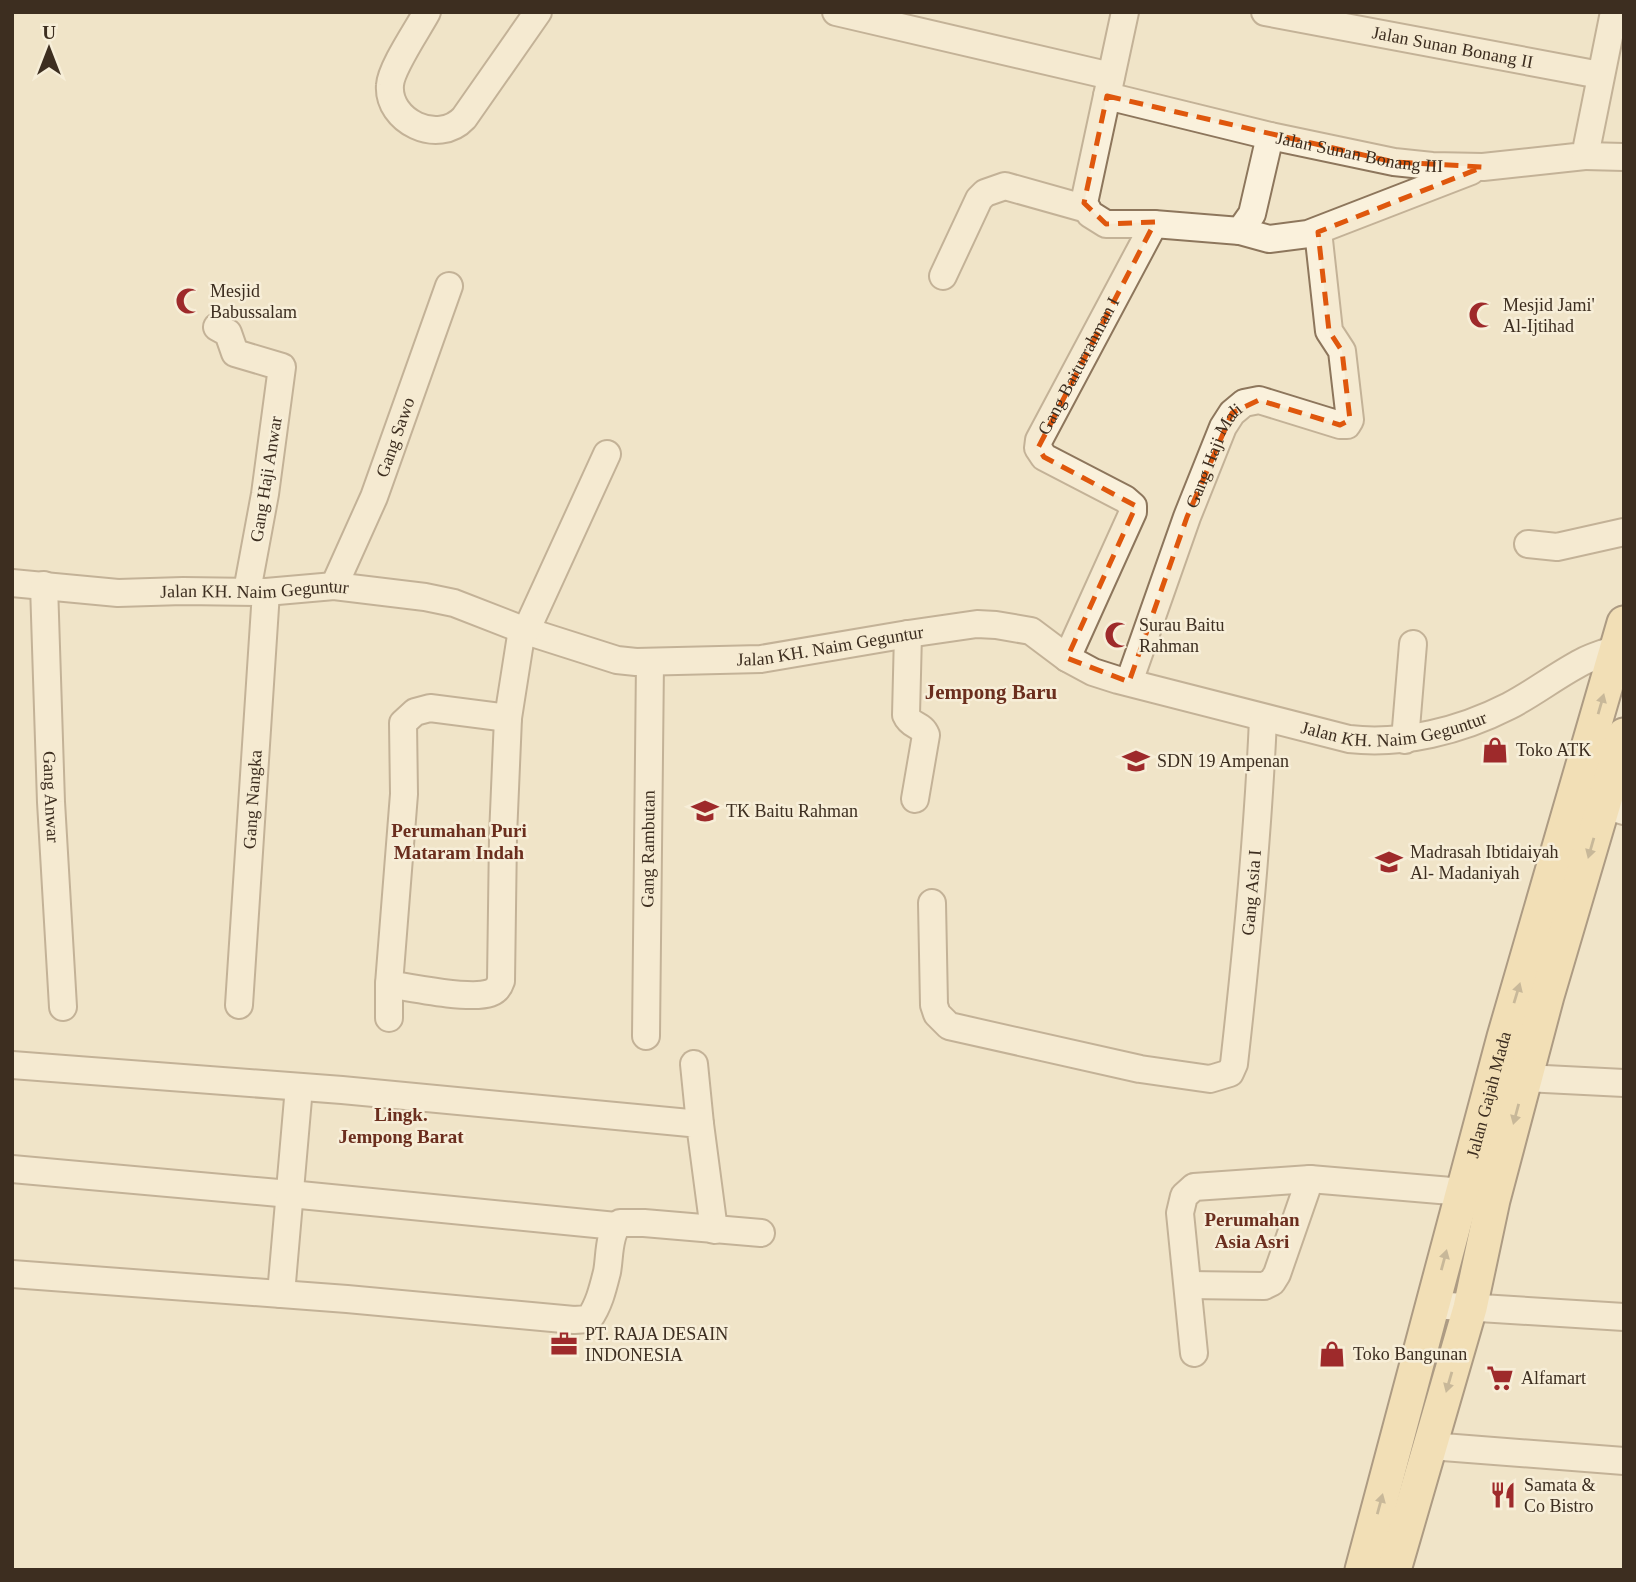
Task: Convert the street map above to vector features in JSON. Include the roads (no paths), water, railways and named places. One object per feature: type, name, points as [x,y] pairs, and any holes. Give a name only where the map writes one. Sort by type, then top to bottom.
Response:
[{"type":"main road","name":"Jalan Gajah Mada","points":[[1362,1570],[1504,1037],[1599,767],[1620,636]]},
{"type":"main road","name":"Jalan Gajah Mada","points":[[1599,767],[1624,735]]},
{"type":"main road","name":"Jalan Gajah Mada","points":[[1394,1570],[1470,1308],[1493,1200],[1525,1078],[1614,808],[1599,767]]},
{"type":"street","points":[[427,12],[392,74],[390,91],[399,112],[427,131],[433,132],[450,129],[460,122],[538,12]]},
{"type":"street","name":"Jalan Sunan Bonang III","points":[[836,12],[1109,86],[1270,136],[1394,162],[1483,167],[1585,156],[1624,157]]},
{"type":"street","points":[[1125,12],[1087,198],[1097,220],[1106,225],[1154,224],[1240,231],[1269,239],[1318,231],[1483,167]]},
{"type":"street","name":"Jalan Sunan Bonang II","points":[[1265,12],[1601,75]]},
{"type":"street","points":[[1585,156],[1614,12]]},
{"type":"street","points":[[1240,231],[1252,214],[1270,136]]},
{"type":"street","points":[[943,276],[979,199],[985,193],[1005,186],[1087,198]]},
{"type":"street","name":"Gang Baiturrahman I","points":[[1067,658],[1133,512],[1133,506],[1125,499],[1044,457],[1038,448],[1039,440],[1154,224]]},
{"type":"street","name":"Gang Haji Mali","points":[[1129,682],[1187,517],[1223,427],[1232,413],[1244,403],[1259,400],[1340,425],[1347,425],[1350,420],[1342,351],[1329,331],[1318,231]]},
{"type":"street","name":"Gang Sawo","points":[[334,586],[374,497],[449,286]]},
{"type":"street","name":"Gang Haji Anwar","points":[[217,327],[228,333],[235,353],[282,367],[265,494],[256,591]]},
{"type":"street","points":[[389,984],[446,993],[482,995],[492,993],[501,981],[508,718],[524,630],[607,454]]},
{"type":"street","points":[[1528,544],[1557,547],[1624,532]]},
{"type":"street","name":"Jalan KH. Naim Geguntur","points":[[12,583],[118,593],[256,591],[334,586],[444,601],[617,660],[650,662],[761,659],[977,624],[1005,626],[1031,631],[1067,658],[1093,672],[1264,719],[1349,739],[1383,742],[1405,740],[1480,719],[1508,706],[1583,662],[1620,636]]},
{"type":"street","name":"Gang Anwar","points":[[44,585],[51,802],[63,1007]]},
{"type":"street","name":"Gang Nangka","points":[[239,1005],[256,591]]},
{"type":"street","points":[[908,634],[906,715],[910,723],[923,729],[926,735],[915,799]]},
{"type":"street","points":[[1405,740],[1413,644]]},
{"type":"street","name":"Gang Rambutan","points":[[646,1036],[650,662]]},
{"type":"street","points":[[389,1018],[389,984],[404,794],[404,723],[415,712],[430,708],[508,718]]},
{"type":"street","name":"Gang Asia I","points":[[932,903],[934,1005],[937,1014],[949,1026],[1140,1069],[1210,1079],[1230,1073],[1234,1064],[1255,859],[1264,719]]},
{"type":"street","points":[[694,1064],[714,1230]]},
{"type":"street","points":[[12,1065],[299,1087],[700,1124]]},
{"type":"street","points":[[1525,1078],[1624,1083]]},
{"type":"street","points":[[281,1294],[299,1087]]},
{"type":"street","points":[[12,1169],[616,1226],[620,1223],[644,1223],[761,1233]]},
{"type":"street","points":[[1194,1353],[1180,1208],[1182,1200],[1191,1190],[1199,1186],[1310,1179],[1463,1192]]},
{"type":"street","points":[[1188,1286],[1264,1286],[1272,1282],[1278,1274],[1310,1179]]},
{"type":"street","points":[[12,1274],[574,1320],[589,1319],[598,1304],[616,1226]]},
{"type":"street","points":[[1432,1305],[1624,1317]]},
{"type":"street","points":[[1430,1446],[1624,1461]]},
{"type":"place","name":"Mesjid Babussalam","points":[[189,301]]},
{"type":"place","name":"Mesjid Jami' Al-Ijtihad","points":[[1482,315]]},
{"type":"place","name":"Surau Baitu Rahman","points":[[1118,635]]},
{"type":"place","name":"Toko ATK","points":[[1495,750]]},
{"type":"place","name":"SDN 19 Ampenan","points":[[1136,761]]},
{"type":"place","name":"TK Baitu Rahman","points":[[705,811]]},
{"type":"place","name":"Madrasah Ibtidaiyah Al- Madaniyah","points":[[1389,862]]},
{"type":"place","name":"PT. RAJA DESAIN INDONESIA","points":[[564,1344]]},
{"type":"place","name":"Toko Bangunan","points":[[1332,1354]]},
{"type":"place","name":"Alfamart","points":[[1500,1378]]},
{"type":"place","name":"Samata & Co Bistro","points":[[1503,1495]]},
{"type":"district","name":"Jempong Baru","points":[[991,692]]},
{"type":"district","name":"Perumahan Puri Mataram Indah","points":[[459,841]]},
{"type":"district","name":"Lingk. Jempong Barat","points":[[401,1125]]},
{"type":"district","name":"Perumahan Asia Asri","points":[[1252,1230]]}]
